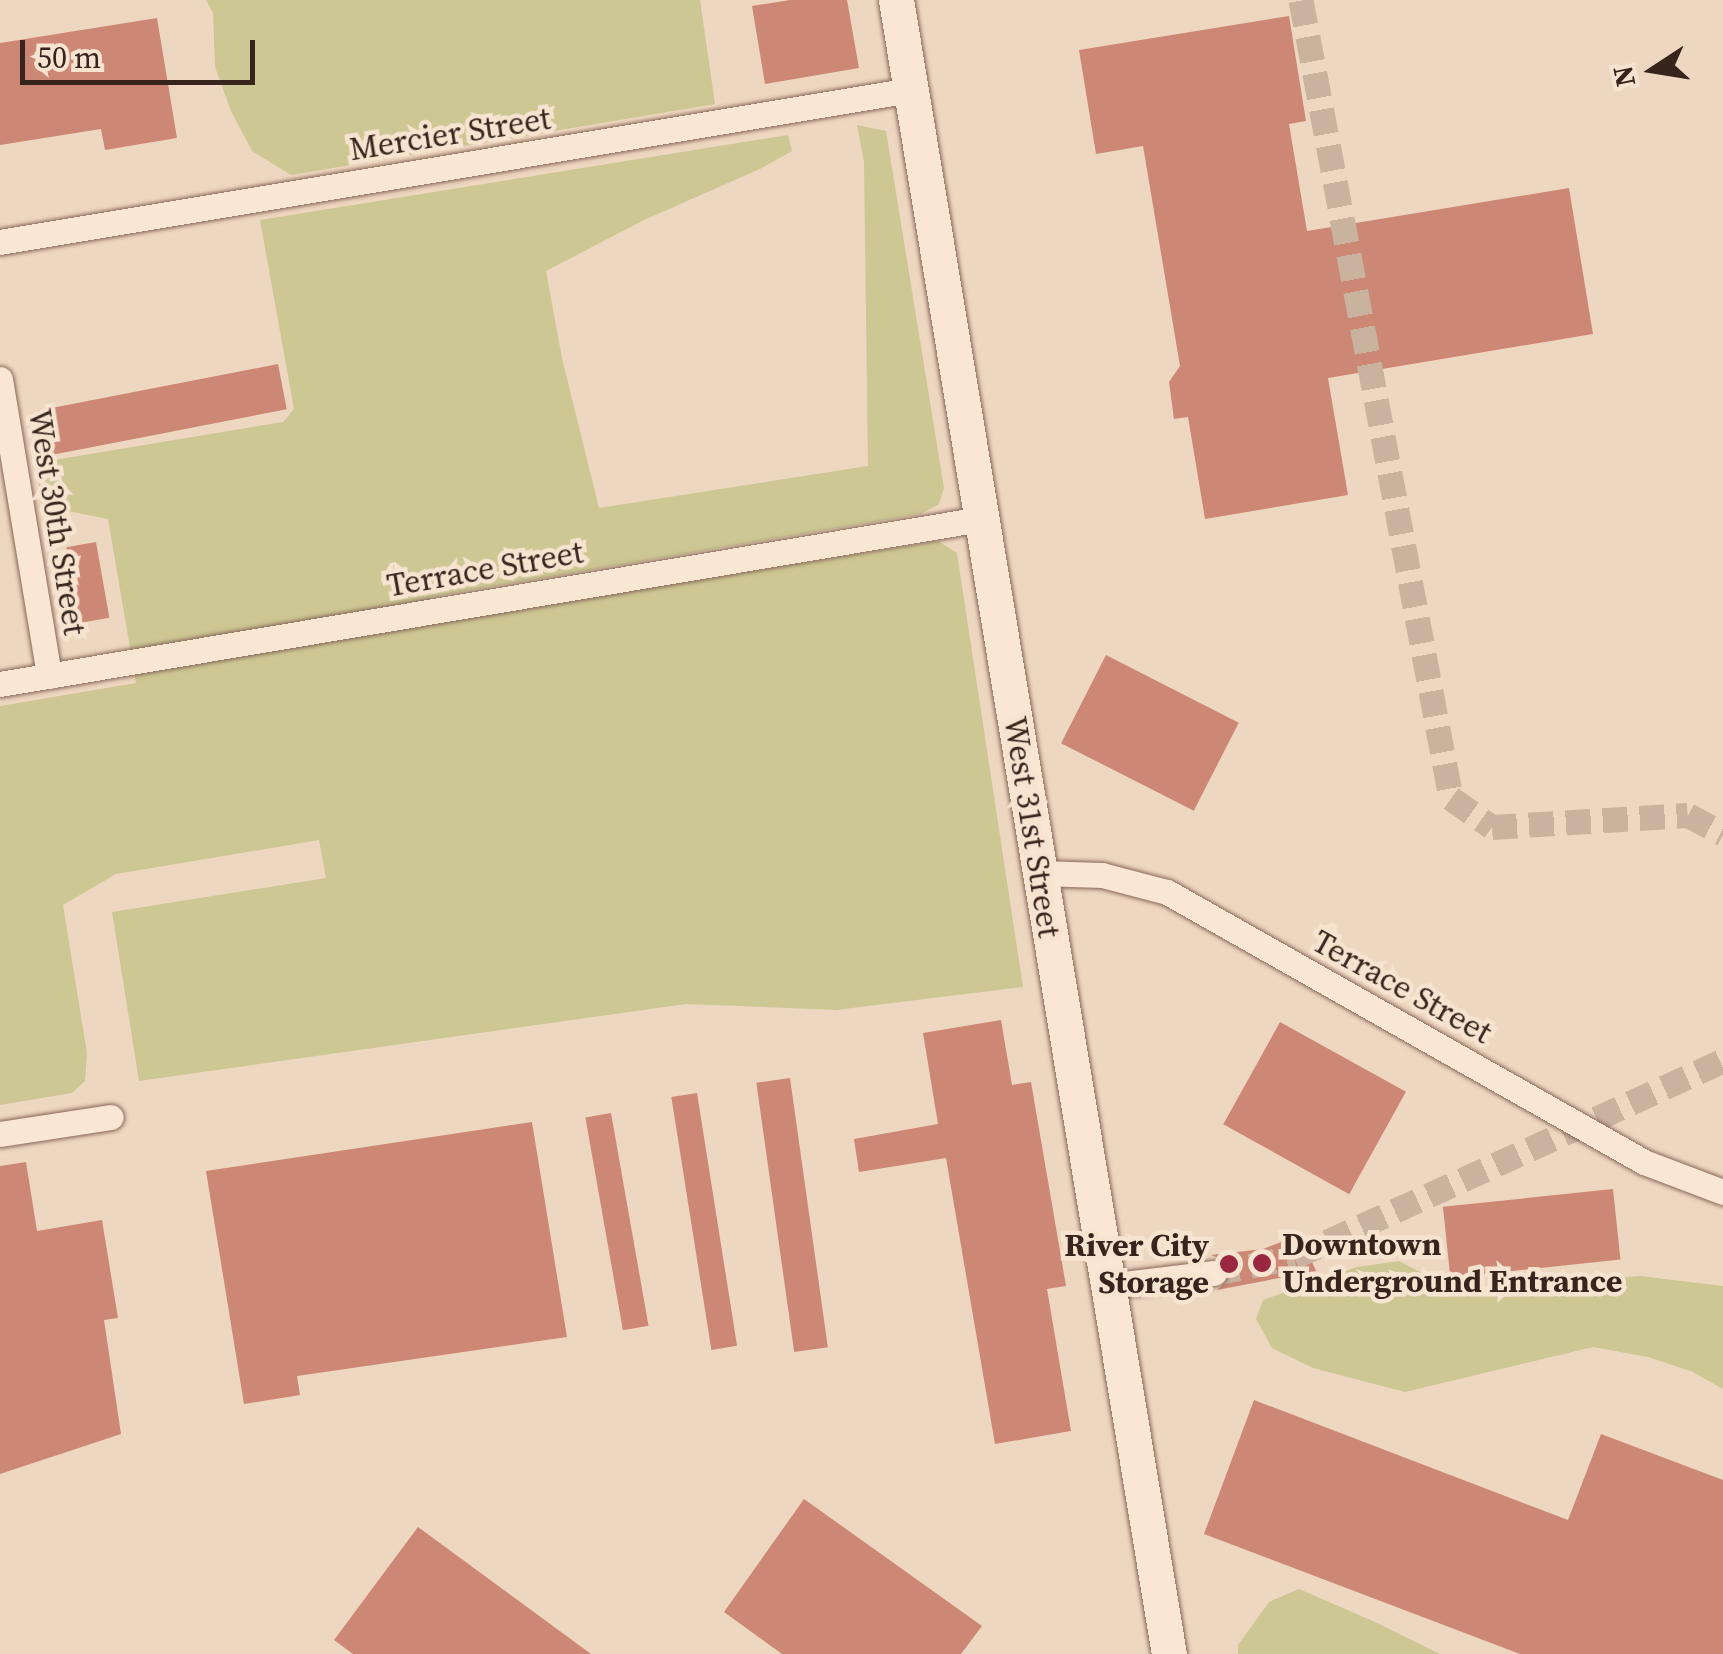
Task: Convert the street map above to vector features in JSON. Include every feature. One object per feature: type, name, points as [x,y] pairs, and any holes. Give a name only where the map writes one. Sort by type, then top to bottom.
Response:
[{"type":"main road","name":"West 31st Street","points":[[896,0],[1169,1654]]},
{"type":"street","name":"Mercier Street","points":[[0,242],[910,90]]},
{"type":"street","name":"West 30th Street","points":[[0,379],[49,676]]},
{"type":"street","name":"Terrace Street","points":[[0,684],[981,519]]},
{"type":"street","name":"Terrace Street","points":[[1039,873],[1102,875],[1167,892],[1644,1162],[1723,1192]]},
{"type":"street","points":[[0,1134],[111,1117]]},
{"type":"street","points":[[1108,1286],[1214,1272]]},
{"type":"shaded area","points":[[206,0],[700,0],[715,104],[291,175],[252,151],[231,111],[215,67],[213,13]]},
{"type":"shaded area","points":[[857,125],[886,131],[944,488],[939,504],[921,514],[431,597],[432,623],[938,541],[957,553],[1023,987],[836,1010],[686,1004],[139,1081],[112,912],[326,878],[319,840],[116,874],[63,905],[87,1053],[85,1081],[72,1093],[0,1105],[0,706],[136,683],[108,519],[42,506],[36,463],[283,422],[294,409],[260,220],[788,135],[792,151],[762,168],[642,221],[546,271],[562,358],[599,508],[868,466],[864,162]]},
{"type":"shaded area","points":[[1399,1261],[1439,1282],[1473,1288],[1640,1276],[1723,1286],[1723,1389],[1693,1372],[1648,1357],[1593,1347],[1405,1392],[1313,1368],[1272,1348],[1256,1319],[1263,1300],[1357,1267]]},
{"type":"shaded area","points":[[1299,1589],[1440,1654],[1238,1654],[1238,1645],[1269,1602]]},
{"type":"building","points":[[790,0],[847,0],[859,68],[765,84],[752,6]]},
{"type":"building","points":[[1289,16],[1306,121],[1289,124],[1307,231],[1569,188],[1593,334],[1328,378],[1348,495],[1205,519],[1188,417],[1174,419],[1169,382],[1180,366],[1143,146],[1096,154],[1079,50]]},
{"type":"building","points":[[157,18],[177,138],[105,150],[101,129],[0,145],[0,43]]},
{"type":"building","points":[[278,364],[287,409],[46,456],[38,411]]},
{"type":"building","points":[[96,542],[109,618],[80,623],[66,547]]},
{"type":"building","points":[[1106,655],[1239,723],[1194,811],[1061,743]]},
{"type":"building","points":[[1001,1020],[1012,1085],[1031,1082],[1066,1286],[1047,1289],[1071,1431],[995,1444],[946,1158],[859,1172],[854,1139],[938,1124],[923,1033]]},
{"type":"building","points":[[1280,1022],[1406,1092],[1349,1194],[1223,1124]]},
{"type":"building","points":[[790,1078],[828,1347],[794,1352],[756,1083]]},
{"type":"building","points":[[697,1093],[737,1346],[711,1350],[671,1097]]},
{"type":"building","points":[[611,1113],[649,1326],[623,1330],[585,1118]]},
{"type":"building","points":[[532,1122],[567,1337],[297,1376],[300,1395],[244,1404],[206,1171]]},
{"type":"building","points":[[26,1162],[37,1231],[102,1220],[118,1318],[104,1320],[121,1434],[0,1474],[0,1166]]},
{"type":"building","points":[[1613,1189],[1620,1260],[1450,1277],[1443,1207]]},
{"type":"building","name":"Downtown Underground Entrance","points":[[1300,1235],[1316,1271],[1217,1290],[1228,1280],[1230,1270],[1221,1259],[1211,1255],[1263,1249]]},
{"type":"building","points":[[1254,1400],[1568,1520],[1601,1434],[1723,1480],[1723,1654],[1520,1654],[1204,1534]]},
{"type":"building","points":[[804,1499],[982,1626],[961,1654],[782,1654],[724,1612]]},
{"type":"building","points":[[418,1527],[591,1654],[353,1654],[334,1640]]},
{"type":"tunnel","points":[[1301,0],[1451,798],[1492,827],[1688,815],[1723,834]]},
{"type":"tunnel","points":[[1214,1273],[1294,1257],[1723,1061]]},
{"type":"place","name":"Downtown Underground Entrance","points":[[1262,1263]]},
{"type":"place","name":"River City Storage","points":[[1229,1264]]}]
